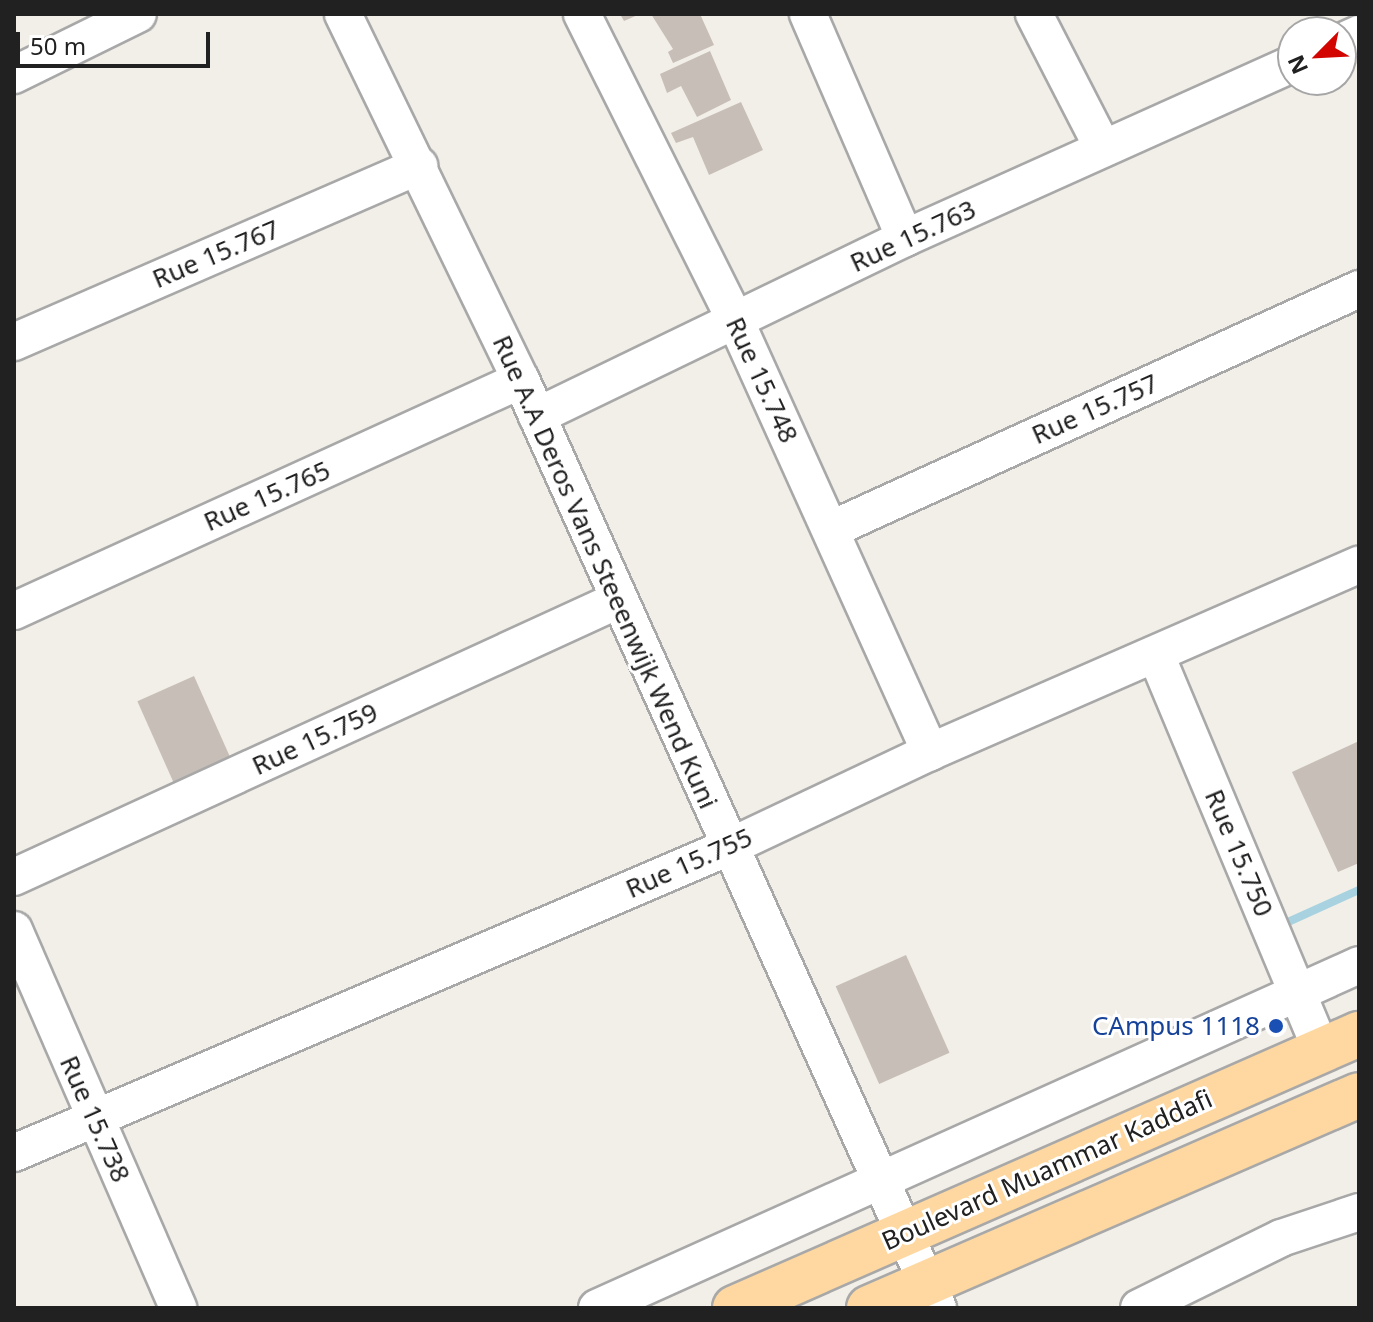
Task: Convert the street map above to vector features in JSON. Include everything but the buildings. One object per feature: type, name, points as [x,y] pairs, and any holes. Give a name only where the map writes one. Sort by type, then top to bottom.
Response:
[{"type":"main road","name":"Boulevard Muammar Kaddafi","points":[[735,1308],[1340,1042]]},
{"type":"main road","name":"Boulevard Muammar Kaddafi","points":[[869,1308],[932,1295],[1357,1103]]},
{"type":"street","points":[[14,75],[138,14]]},
{"type":"street","name":"Rue A.A Deros Vans Steeenwijk Wend Kuni","points":[[343,14],[521,380],[616,601],[932,1295]]},
{"type":"street","name":"Rue 15.748","points":[[582,14],[736,322],[930,752]]},
{"type":"street","points":[[808,14],[905,238]]},
{"type":"street","points":[[1034,14],[1103,148]]},
{"type":"street","name":"Rue 15.763","points":[[537,416],[905,238],[1277,71]]},
{"type":"street","name":"Rue 15.767","points":[[14,342],[419,166]]},
{"type":"street","name":"Rue 15.757","points":[[832,529],[1359,289]]},
{"type":"street","name":"Rue 15.765","points":[[14,611],[521,380]]},
{"type":"street","name":"Rue 15.755","points":[[14,1153],[729,847],[930,752],[1359,565]]},
{"type":"street","name":"Rue 15.759","points":[[14,877],[616,601]]},
{"type":"street","name":"Rue 15.750","points":[[1156,655],[1296,991],[1340,1042]]},
{"type":"street","name":"Rue 15.738","points":[[14,930],[178,1308]]},
{"type":"street","points":[[597,1308],[879,1178],[1359,965]]},
{"type":"street","points":[[1139,1308],[1281,1238],[1359,1212]]},
{"type":"waterway","points":[[1288,922],[1359,890]]},
{"type":"place","name":"CAmpus 1118","points":[[1276,1026]]}]
